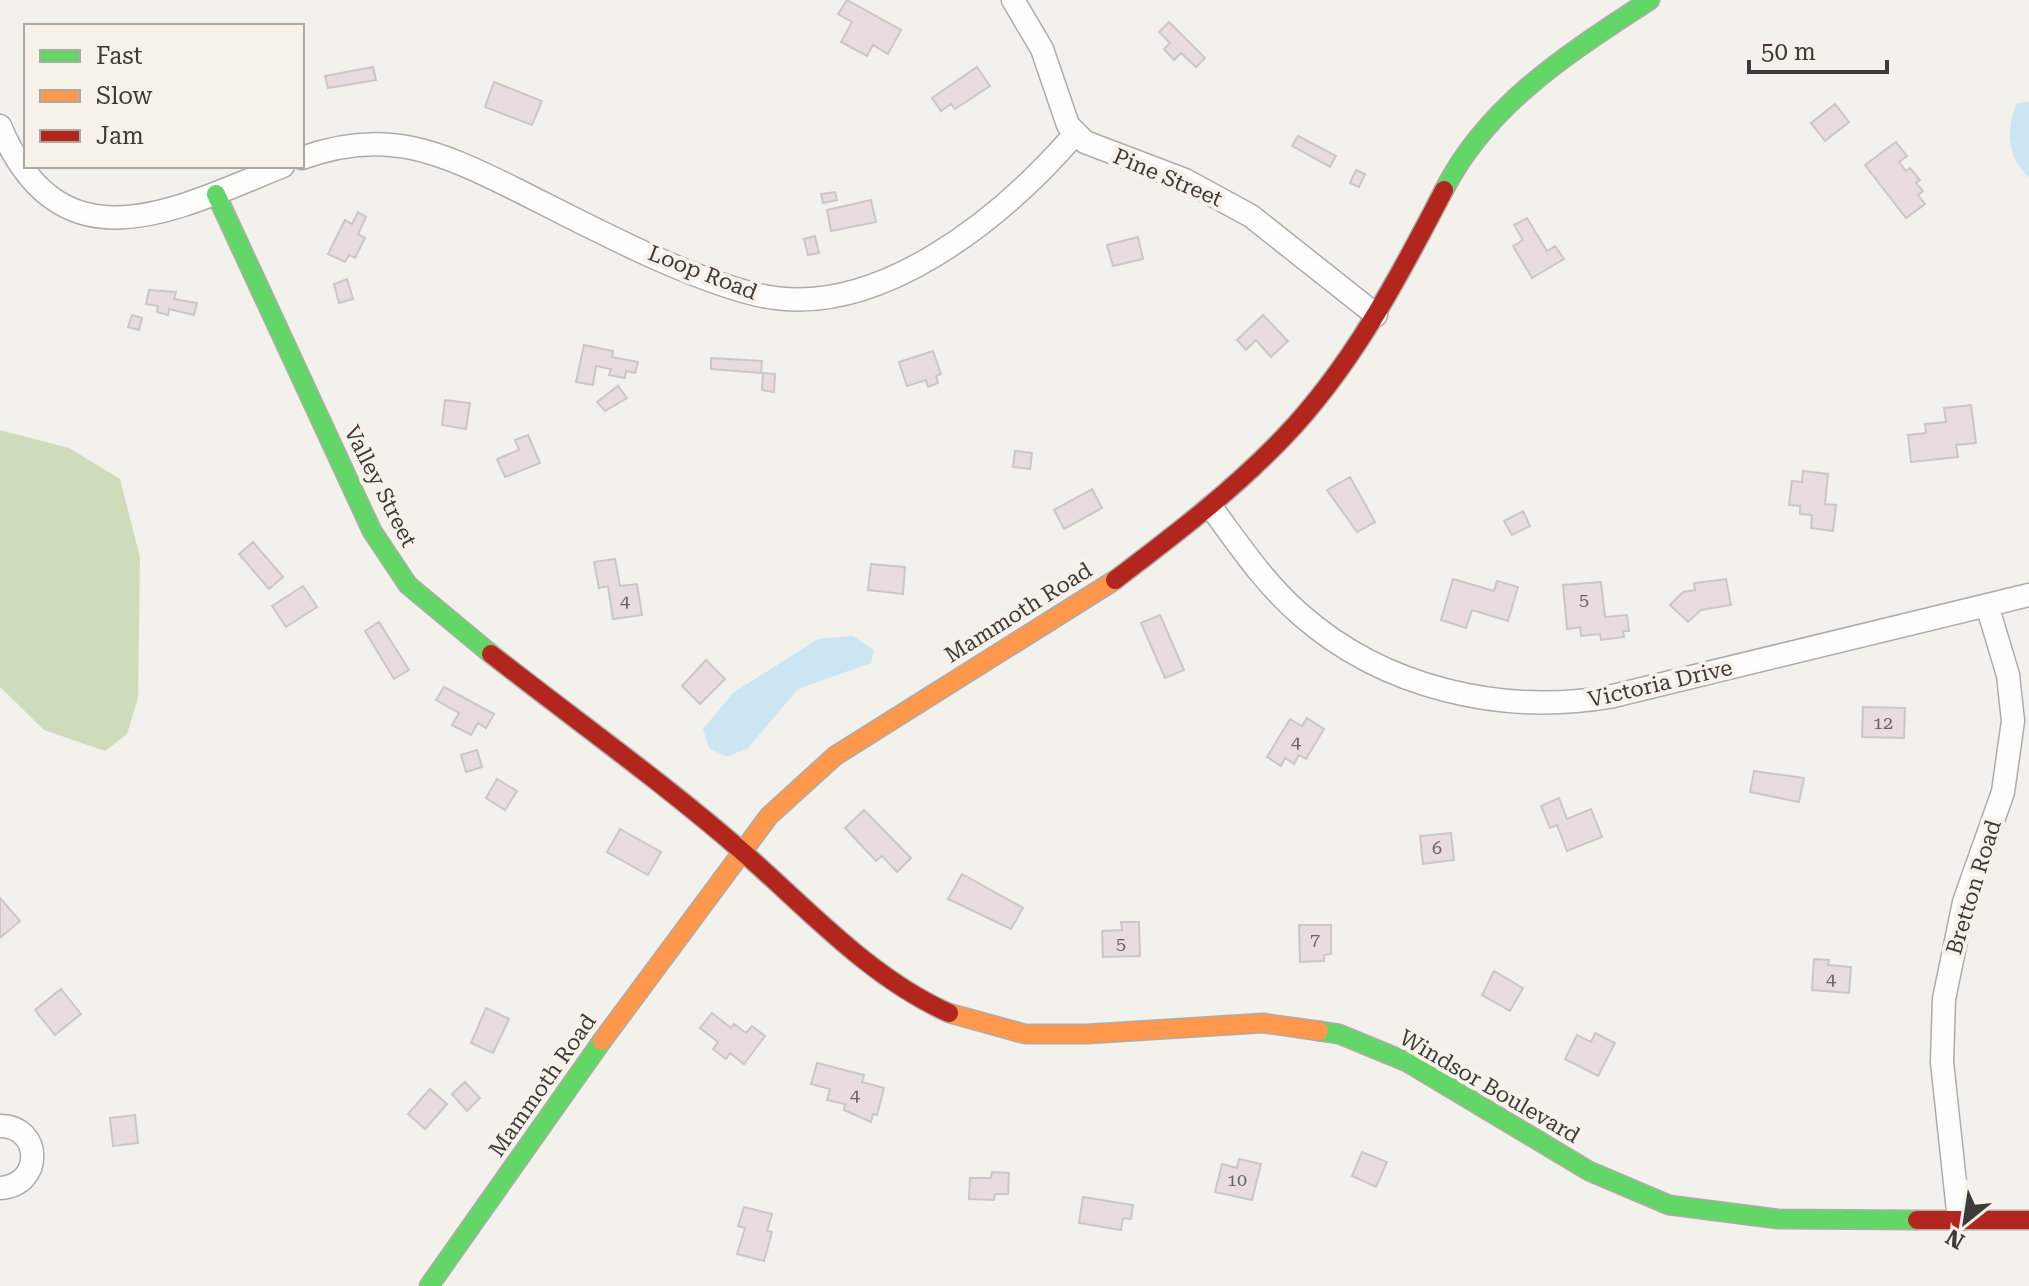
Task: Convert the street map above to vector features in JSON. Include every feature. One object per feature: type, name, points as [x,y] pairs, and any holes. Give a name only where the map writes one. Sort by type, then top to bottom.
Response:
[{"type":"street","points":[[1013,0],[1034,31],[1068,125],[1075,134]]},
{"type":"street","name":"Mammoth Road","points":[[429,1286],[655,966],[769,816],[835,756],[889,719],[1111,583],[1211,507],[1304,415],[1376,315],[1451,176],[1504,106],[1553,64],[1650,0]]},
{"type":"street","points":[[0,126],[33,182],[75,213],[124,220],[176,210],[278,168]]},
{"type":"street","name":"Loop Road","points":[[304,157],[344,145],[369,142],[416,147],[461,163],[656,256],[729,286],[755,295],[803,298],[838,293],[897,275],[945,250],[1028,186],[1075,134]]},
{"type":"street","name":"Pine Street","points":[[1075,134],[1085,142],[1185,180],[1251,216],[1376,315]]},
{"type":"street","name":"Valley Street","points":[[216,194],[372,531],[408,585],[439,614],[742,851]]},
{"type":"street","name":"Victoria Drive","points":[[1211,507],[1255,568],[1301,616],[1330,637],[1421,683],[1506,702],[1576,703],[1609,697],[2029,595]]},
{"type":"street","name":"Bretton Road","points":[[1959,1220],[1942,1062],[1944,999],[1964,902],[2003,792],[2013,721],[2008,675],[1987,605]]},
{"type":"street","name":"Windsor Boulevard","points":[[742,851],[861,957],[926,1003],[959,1018],[1025,1034],[1197,1029],[1263,1023],[1339,1034],[1407,1062],[1589,1171],[1669,1205],[1711,1213],[1778,1219],[2029,1220]]},
{"type":"street","points":[[0,1126],[15,1128],[24,1135],[33,1154],[28,1175],[20,1183],[0,1188]]},
{"type":"green space","points":[[0,430],[69,448],[120,479],[140,557],[138,698],[127,734],[105,751],[44,730],[0,687]]},
{"type":"water","points":[[2029,102],[2029,177],[2012,152],[2010,132],[2017,103]]},
{"type":"water","points":[[853,636],[874,650],[871,663],[798,689],[748,748],[727,757],[709,748],[703,729],[733,693],[818,639]]},
{"type":"building","points":[[847,0],[901,30],[888,54],[873,45],[867,56],[841,42],[852,22],[838,14]]},
{"type":"building","points":[[1169,22],[1205,58],[1196,67],[1181,53],[1174,60],[1164,49],[1170,43],[1159,32]]},
{"type":"building","points":[[373,67],[376,80],[328,88],[325,76]]},
{"type":"building","points":[[977,67],[990,86],[955,109],[951,104],[941,111],[932,98]]},
{"type":"building","points":[[494,82],[542,101],[532,125],[485,107]]},
{"type":"building","points":[[1835,104],[1849,122],[1825,141],[1811,123]]},
{"type":"building","points":[[1298,136],[1336,156],[1330,167],[1292,146]]},
{"type":"building","points":[[1896,142],[1907,156],[1899,162],[1906,171],[1910,168],[1920,180],[1916,183],[1923,191],[1918,195],[1925,204],[1906,218],[1865,165]]},
{"type":"building","points":[[1356,170],[1365,174],[1359,187],[1350,183]]},
{"type":"building","points":[[835,192],[837,200],[823,203],[821,194]]},
{"type":"building","points":[[871,200],[876,222],[831,231],[827,210]]},
{"type":"building","points":[[358,212],[366,217],[358,234],[365,238],[355,258],[349,255],[345,262],[328,254],[345,220],[352,224]]},
{"type":"building","points":[[1527,218],[1547,251],[1555,246],[1564,259],[1532,278],[1513,246],[1523,240],[1514,225]]},
{"type":"building","points":[[815,236],[819,253],[808,255],[804,239]]},
{"type":"building","points":[[1138,237],[1143,259],[1113,266],[1107,245]]},
{"type":"building","points":[[347,279],[353,299],[339,303],[334,284]]},
{"type":"building","points":[[149,290],[176,292],[174,299],[197,303],[194,315],[169,309],[168,315],[157,312],[158,306],[146,304]]},
{"type":"building","points":[[132,315],[142,318],[139,330],[128,327]]},
{"type":"building","points":[[1263,315],[1288,341],[1271,357],[1256,340],[1246,350],[1237,340]]},
{"type":"building","points":[[584,345],[613,351],[612,357],[638,362],[635,373],[626,371],[625,378],[609,375],[611,369],[596,366],[593,385],[576,382]]},
{"type":"building","points":[[933,351],[941,374],[936,376],[938,383],[928,387],[926,380],[907,386],[899,362]]},
{"type":"building","points":[[711,358],[762,361],[761,373],[711,369]]},
{"type":"building","points":[[763,373],[775,374],[774,392],[762,390]]},
{"type":"building","points":[[618,386],[627,398],[605,411],[597,402]]},
{"type":"building","points":[[445,400],[470,403],[466,429],[442,425]]},
{"type":"building","points":[[1971,405],[1976,443],[1956,445],[1958,457],[1911,462],[1908,435],[1926,433],[1925,424],[1946,422],[1944,408]]},
{"type":"building","points":[[528,435],[540,463],[505,477],[497,459],[519,450],[515,440]]},
{"type":"building","points":[[1015,451],[1032,453],[1030,469],[1013,467]]},
{"type":"building","points":[[1803,471],[1828,474],[1825,504],[1836,505],[1833,531],[1811,528],[1812,515],[1800,514],[1800,506],[1789,505],[1792,481],[1802,482]]},
{"type":"building","points":[[1350,477],[1375,522],[1357,532],[1327,490]]},
{"type":"building","points":[[1092,489],[1102,508],[1064,529],[1054,510]]},
{"type":"building","points":[[1523,511],[1530,526],[1512,535],[1504,521]]},
{"type":"building","points":[[253,542],[283,577],[269,589],[239,554]]},
{"type":"building","points":[[615,559],[620,586],[637,584],[642,615],[613,619],[608,586],[599,588],[594,562]]},
{"type":"building","points":[[871,564],[905,567],[903,594],[868,590]]},
{"type":"building","points":[[1453,579],[1494,591],[1497,581],[1518,587],[1508,621],[1472,610],[1466,628],[1441,620]]},
{"type":"building","points":[[1726,579],[1731,605],[1701,610],[1688,622],[1670,605],[1683,592],[1695,590],[1694,583]]},
{"type":"building","points":[[1601,582],[1605,617],[1627,615],[1629,631],[1623,631],[1624,637],[1601,640],[1600,634],[1581,636],[1580,627],[1567,629],[1563,585]]},
{"type":"building","points":[[303,586],[317,607],[286,627],[272,606]]},
{"type":"building","points":[[1160,615],[1184,670],[1165,678],[1141,623]]},
{"type":"building","points":[[379,622],[409,670],[394,679],[365,631]]},
{"type":"building","points":[[706,660],[725,679],[700,704],[682,686]]},
{"type":"building","points":[[444,687],[494,714],[486,728],[478,723],[471,735],[452,725],[459,713],[436,700]]},
{"type":"building","points":[[1863,707],[1905,708],[1904,738],[1862,737]]},
{"type":"building","points":[[1307,718],[1324,729],[1306,759],[1299,755],[1294,764],[1285,758],[1281,766],[1267,757],[1290,719],[1302,726]]},
{"type":"building","points":[[477,750],[482,767],[466,772],[461,755]]},
{"type":"building","points":[[1754,771],[1804,778],[1799,802],[1750,792]]},
{"type":"building","points":[[497,779],[517,791],[505,810],[486,798]]},
{"type":"building","points":[[1559,798],[1567,819],[1591,809],[1602,837],[1567,851],[1557,825],[1550,828],[1541,806]]},
{"type":"building","points":[[864,810],[911,858],[897,872],[882,856],[876,861],[845,828]]},
{"type":"building","points":[[620,829],[661,852],[648,875],[607,852]]},
{"type":"building","points":[[1451,833],[1454,860],[1423,864],[1420,836]]},
{"type":"building","points":[[962,874],[1023,908],[1011,929],[948,899]]},
{"type":"building","points":[[0,898],[20,921],[0,938]]},
{"type":"building","points":[[1121,922],[1139,922],[1140,956],[1103,957],[1102,931],[1122,930]]},
{"type":"building","points":[[1299,925],[1331,925],[1331,954],[1324,955],[1324,961],[1300,962]]},
{"type":"building","points":[[1814,959],[1829,960],[1828,965],[1851,967],[1849,993],[1812,990]]},
{"type":"building","points":[[1494,971],[1523,988],[1510,1011],[1482,995]]},
{"type":"building","points":[[61,989],[81,1014],[55,1035],[35,1010]]},
{"type":"building","points":[[486,1008],[509,1019],[493,1053],[471,1043]]},
{"type":"building","points":[[712,1013],[731,1028],[734,1024],[746,1033],[752,1026],[765,1036],[744,1064],[730,1053],[726,1059],[713,1049],[718,1042],[700,1028]]},
{"type":"building","points":[[1595,1033],[1615,1043],[1598,1076],[1565,1059],[1577,1035],[1591,1042]]},
{"type":"building","points":[[817,1063],[864,1075],[862,1082],[884,1088],[877,1115],[873,1114],[871,1122],[844,1110],[845,1104],[827,1100],[830,1089],[811,1084]]},
{"type":"building","points":[[465,1082],[480,1098],[467,1111],[452,1094]]},
{"type":"building","points":[[430,1089],[447,1104],[425,1129],[408,1114]]},
{"type":"building","points":[[135,1115],[138,1143],[113,1146],[110,1118]]},
{"type":"building","points":[[1362,1152],[1387,1162],[1376,1187],[1352,1176]]},
{"type":"building","points":[[1239,1159],[1261,1164],[1252,1200],[1215,1192],[1222,1164],[1237,1168]]},
{"type":"building","points":[[992,1172],[1009,1173],[1008,1194],[995,1194],[994,1200],[969,1199],[970,1178],[991,1178]]},
{"type":"building","points":[[1083,1197],[1133,1205],[1131,1219],[1123,1218],[1121,1230],[1079,1223]]},
{"type":"building","points":[[744,1207],[772,1214],[767,1231],[772,1232],[764,1261],[737,1254],[745,1228],[738,1226]]},
{"type":"traffic: fast","points":[[1444,190],[1484,130],[1508,105],[1562,60],[1650,0]]},
{"type":"traffic: fast","points":[[216,194],[372,531],[408,585],[491,654]]},
{"type":"traffic: fast","points":[[1319,1031],[1339,1034],[1407,1062],[1589,1171],[1669,1205],[1778,1219],[1917,1220]]},
{"type":"traffic: fast","points":[[429,1286],[602,1041]]},
{"type":"traffic: slow","points":[[602,1041],[769,816],[835,756],[1115,580]]},
{"type":"traffic: slow","points":[[949,1013],[1025,1034],[1087,1034],[1263,1023],[1319,1031]]},
{"type":"traffic: jam","points":[[1115,580],[1222,495],[1263,458],[1307,411],[1372,320],[1444,190]]},
{"type":"traffic: jam","points":[[491,654],[714,827],[866,962],[920,998],[949,1013]]},
{"type":"traffic: jam","points":[[1917,1220],[2029,1220]]}]
